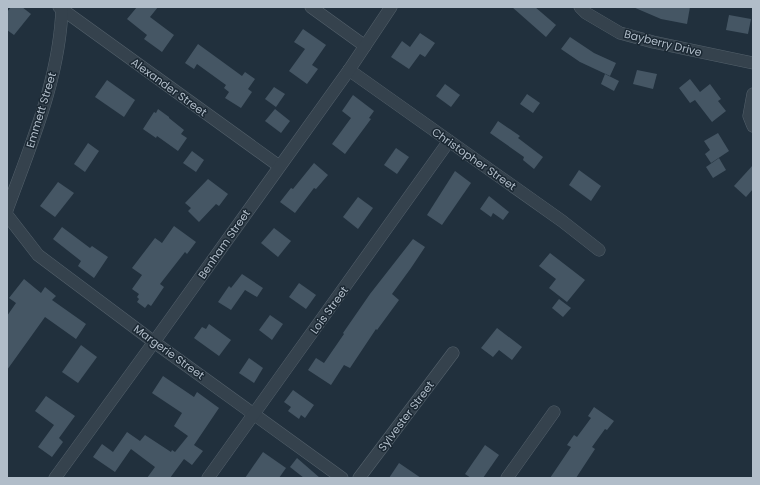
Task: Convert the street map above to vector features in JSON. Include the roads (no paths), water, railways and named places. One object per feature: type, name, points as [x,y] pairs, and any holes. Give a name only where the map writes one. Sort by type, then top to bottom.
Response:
[{"type":"street","points":[[311,7],[365,46]]},
{"type":"street","name":"Benham Street","points":[[55,478],[349,70],[391,7]]},
{"type":"street","name":"Bayberry Drive","points":[[580,7],[586,13],[620,33],[653,42],[753,63]]},
{"type":"street","name":"Alexander Street","points":[[61,8],[279,166]]},
{"type":"street","name":"Emmett Street","points":[[7,210],[46,103],[52,81],[58,50],[61,8]]},
{"type":"street","name":"Christopher Street","points":[[349,70],[562,221],[599,250]]},
{"type":"street","points":[[753,94],[749,116],[753,126]]},
{"type":"street","name":"Lois Street","points":[[208,478],[450,141]]},
{"type":"street","name":"Margerie Street","points":[[7,215],[38,255],[154,342],[342,478]]},
{"type":"street","name":"Sylvester Street","points":[[359,478],[453,353]]},
{"type":"street","points":[[507,478],[554,412]]}]
